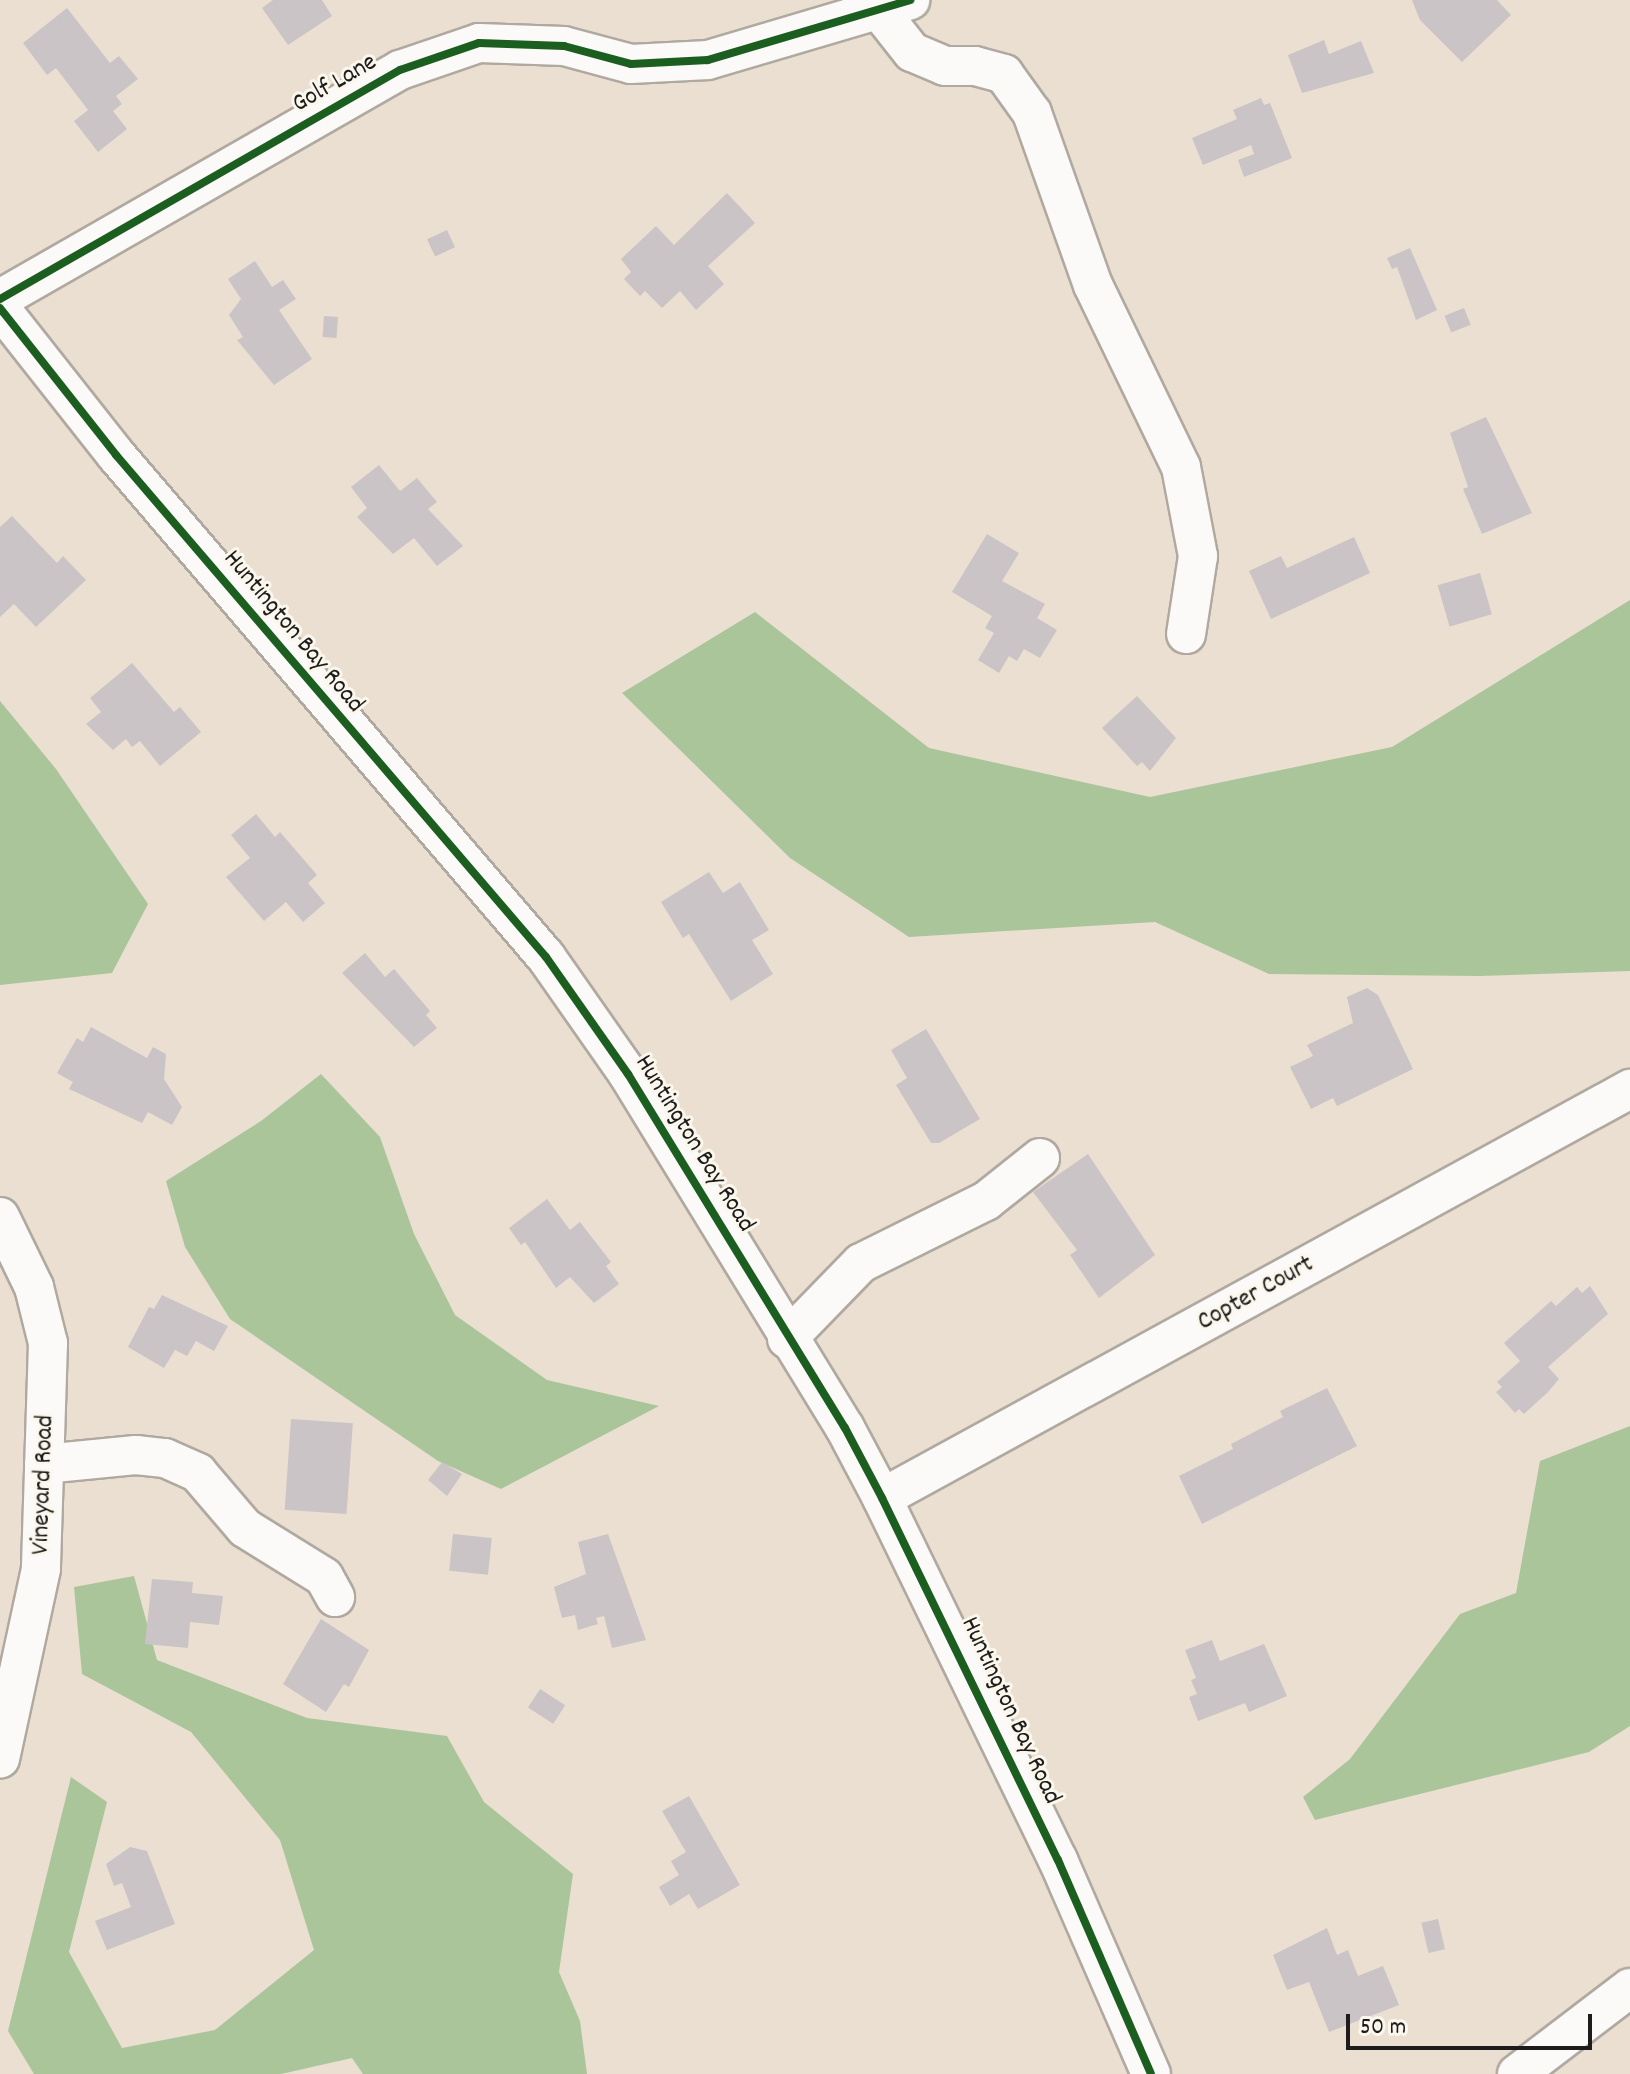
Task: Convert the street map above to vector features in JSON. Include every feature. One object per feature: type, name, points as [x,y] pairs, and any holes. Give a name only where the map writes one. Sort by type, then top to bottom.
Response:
[{"type":"street","name":"Golf Lane","points":[[0,299],[400,70],[479,43],[564,46],[631,64],[708,60],[894,5]]},
{"type":"street","points":[[894,5],[912,52],[945,66],[975,66],[1004,74],[1032,113],[1093,285],[1181,467],[1198,556],[1186,634]]},
{"type":"street","name":"Huntington Bay Road","points":[[0,308],[116,455],[546,957],[628,1074],[787,1339],[845,1428],[882,1498],[1051,1846],[1151,2074]]},
{"type":"street","name":"Copter Court","points":[[882,1498],[1630,1089]]},
{"type":"street","points":[[787,1339],[861,1263],[986,1201],[1040,1158]]},
{"type":"street","name":"Vineyard Road","points":[[0,1217],[34,1287],[48,1343],[41,1569],[0,1759]]},
{"type":"street","points":[[44,1464],[136,1455],[165,1458],[198,1473],[245,1528],[324,1577],[335,1597]]},
{"type":"street","points":[[1517,2074],[1630,1988]]},
{"type":"green space","points":[[1630,600],[1630,971],[1480,976],[1269,974],[1155,922],[909,937],[790,858],[622,693],[755,612],[929,748],[1150,797],[1392,747]]},
{"type":"green space","points":[[0,701],[56,769],[148,904],[112,973],[0,985]]},
{"type":"green space","points":[[321,1074],[380,1137],[414,1234],[455,1315],[547,1380],[659,1406],[501,1489],[438,1461],[230,1319],[185,1247],[166,1181],[261,1121]]},
{"type":"green space","points":[[1630,1426],[1630,1726],[1589,1752],[1315,1820],[1303,1797],[1350,1759],[1460,1614],[1516,1593],[1540,1461]]},
{"type":"green space","points":[[134,1576],[157,1660],[307,1718],[447,1736],[484,1802],[573,1874],[559,1972],[580,2021],[587,2074],[363,2074],[352,2058],[281,2074],[34,2074],[8,2031],[71,1777],[107,1802],[69,1952],[122,2048],[215,2030],[314,1950],[280,1840],[191,1732],[82,1674],[74,1587]]},
{"type":"building","points":[[273,0],[322,0],[332,16],[288,45],[262,8]]},
{"type":"building","points":[[1412,0],[1497,0],[1511,15],[1462,62],[1420,20]]},
{"type":"building","points":[[67,8],[110,63],[119,56],[138,79],[116,96],[122,104],[113,111],[127,129],[98,152],[74,121],[88,110],[56,68],[47,75],[23,43]]},
{"type":"building","points":[[1324,40],[1329,54],[1361,41],[1374,73],[1302,93],[1288,55]]},
{"type":"building","points":[[1261,98],[1264,105],[1270,103],[1292,158],[1244,177],[1238,160],[1254,154],[1251,145],[1203,165],[1192,138],[1237,119],[1233,110]]},
{"type":"building","points":[[727,193],[755,223],[708,266],[724,284],[696,310],[680,291],[662,308],[645,291],[640,296],[624,279],[631,272],[621,259],[656,226],[674,245]]},
{"type":"building","points":[[447,230],[455,247],[435,257],[427,239]]},
{"type":"building","points":[[1410,248],[1437,310],[1416,320],[1397,267],[1392,269],[1387,258]]},
{"type":"building","points":[[255,261],[272,287],[283,280],[296,299],[279,310],[312,359],[274,385],[237,340],[243,337],[229,315],[241,299],[228,279]]},
{"type":"building","points":[[1464,308],[1471,325],[1451,333],[1445,316]]},
{"type":"building","points":[[324,316],[338,317],[337,338],[323,337]]},
{"type":"building","points":[[1486,417],[1532,513],[1482,534],[1463,489],[1468,487],[1450,433]]},
{"type":"building","points":[[379,465],[400,491],[417,478],[437,502],[428,509],[463,546],[437,566],[414,538],[393,554],[357,517],[367,508],[351,487]]},
{"type":"building","points":[[12,516],[57,563],[63,556],[86,580],[36,627],[14,604],[0,617],[0,527]]},
{"type":"building","points":[[987,534],[1019,553],[1002,581],[1045,604],[1037,618],[1057,630],[1040,658],[1024,649],[1017,661],[1009,656],[999,673],[978,660],[994,633],[985,628],[992,616],[952,592]]},
{"type":"building","points":[[1354,537],[1370,573],[1271,619],[1249,571],[1281,556],[1287,568]]},
{"type":"building","points":[[1480,573],[1492,614],[1450,626],[1438,585]]},
{"type":"building","points":[[132,663],[174,712],[180,707],[201,732],[160,766],[140,741],[132,747],[126,739],[113,750],[86,724],[101,712],[90,698]]},
{"type":"building","points":[[1137,696],[1176,738],[1150,771],[1142,762],[1137,766],[1102,728]]},
{"type":"building","points":[[256,814],[275,837],[280,832],[317,875],[308,883],[325,903],[303,922],[286,902],[264,921],[226,877],[250,858],[231,835]]},
{"type":"building","points":[[709,872],[723,893],[740,882],[769,930],[752,940],[773,974],[731,1001],[689,934],[683,938],[661,902]]},
{"type":"building","points":[[365,953],[385,977],[394,969],[430,1011],[426,1015],[437,1028],[414,1047],[342,973]]},
{"type":"building","points":[[1367,988],[1378,995],[1413,1069],[1337,1106],[1333,1098],[1311,1109],[1290,1067],[1313,1056],[1307,1045],[1353,1023],[1347,997]]},
{"type":"building","points":[[91,1027],[147,1058],[153,1047],[166,1054],[164,1079],[182,1107],[172,1125],[148,1112],[142,1123],[69,1089],[73,1082],[57,1073],[77,1038],[83,1042]]},
{"type":"building","points":[[926,1029],[980,1119],[939,1143],[931,1143],[896,1085],[907,1078],[891,1050]]},
{"type":"building","points":[[1088,1154],[1155,1255],[1099,1298],[1070,1255],[1077,1250],[1033,1192]]},
{"type":"building","points":[[547,1199],[570,1230],[580,1222],[611,1262],[606,1266],[619,1284],[594,1303],[570,1277],[556,1288],[525,1242],[521,1245],[509,1228]]},
{"type":"building","points":[[1590,1286],[1608,1314],[1548,1367],[1559,1379],[1548,1392],[1524,1414],[1519,1409],[1515,1413],[1496,1392],[1502,1387],[1497,1382],[1520,1361],[1504,1343],[1551,1301],[1556,1306],[1577,1287],[1582,1293]]},
{"type":"building","points":[[162,1295],[228,1326],[214,1351],[196,1341],[187,1356],[175,1350],[164,1368],[128,1347],[149,1307],[154,1309]]},
{"type":"building","points":[[1327,1388],[1357,1446],[1202,1524],[1179,1476],[1233,1449],[1231,1444],[1283,1417],[1280,1411]]},
{"type":"building","points":[[291,1419],[353,1423],[347,1514],[285,1510]]},
{"type":"building","points":[[442,1462],[462,1474],[447,1496],[428,1480]]},
{"type":"building","points":[[453,1534],[492,1538],[488,1575],[449,1571]]},
{"type":"building","points":[[608,1534],[646,1640],[612,1648],[604,1616],[596,1618],[598,1624],[578,1630],[575,1615],[562,1618],[554,1587],[586,1574],[578,1542]]},
{"type":"building","points":[[152,1579],[193,1582],[192,1593],[223,1596],[219,1625],[190,1622],[188,1648],[145,1644]]},
{"type":"building","points":[[321,1619],[369,1650],[349,1687],[344,1684],[326,1712],[283,1684]]},
{"type":"building","points":[[1212,1640],[1220,1661],[1264,1644],[1287,1696],[1249,1712],[1245,1703],[1198,1721],[1189,1697],[1197,1694],[1191,1680],[1196,1678],[1185,1650]]},
{"type":"building","points":[[540,1689],[565,1705],[553,1724],[528,1707]]},
{"type":"building","points":[[689,1796],[740,1885],[698,1909],[689,1894],[670,1906],[659,1887],[679,1875],[671,1861],[686,1852],[662,1811]]},
{"type":"building","points":[[130,1847],[147,1851],[175,1924],[107,1950],[95,1921],[131,1907],[122,1883],[114,1886],[106,1864]]},
{"type":"building","points":[[1438,1919],[1445,1949],[1428,1953],[1421,1923]]},
{"type":"building","points":[[1327,1928],[1337,1955],[1348,1950],[1358,1976],[1383,1966],[1399,2005],[1329,2032],[1309,1982],[1287,1990],[1273,1955]]},
{"type":"cycle path","points":[[0,299],[400,70],[479,43],[564,46],[631,64],[708,60],[910,0]]},
{"type":"cycle path","points":[[0,308],[116,455],[546,957],[628,1074],[845,1428],[882,1498],[1058,1860],[1151,2074]]}]
